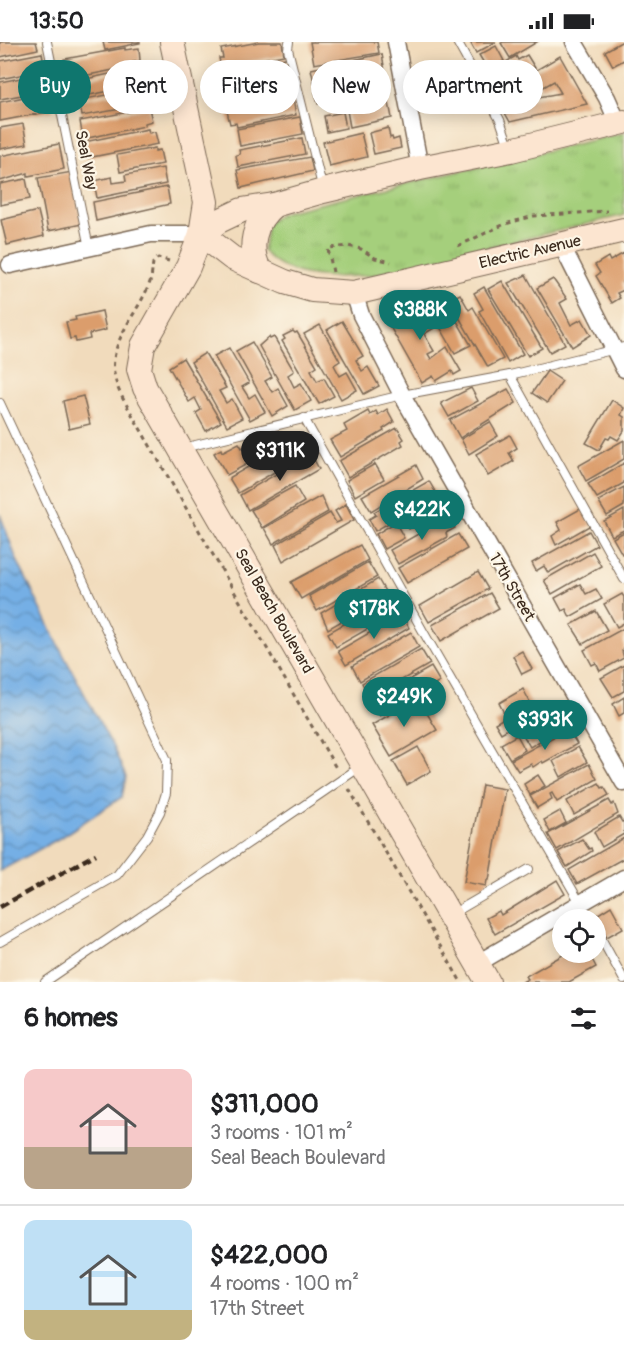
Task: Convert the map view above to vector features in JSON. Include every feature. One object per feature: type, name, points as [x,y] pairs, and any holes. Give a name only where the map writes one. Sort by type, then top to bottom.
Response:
[{"type":"main road","name":"Seal Beach Boulevard","points":[[172,42],[206,202],[201,234],[188,267],[143,346],[139,369],[145,388],[483,972]]},
{"type":"main road","points":[[201,234],[219,221],[242,210],[274,205],[420,168],[511,150],[621,122]]},
{"type":"main road","points":[[260,271],[252,252],[255,230],[263,214],[274,205]]},
{"type":"main road","name":"Electric Avenue","points":[[201,234],[232,258],[285,282],[312,290],[346,292],[561,244],[619,220]]},
{"type":"street","points":[[396,42],[420,168]]},
{"type":"street","points":[[574,42],[621,122]]},
{"type":"street","points":[[10,265],[151,234],[201,234]]},
{"type":"street","points":[[561,244],[618,348],[624,369]]},
{"type":"street","name":"17th Street","points":[[346,292],[361,315],[402,395],[624,783]]},
{"type":"street","points":[[483,972],[581,903],[624,878]]},
{"type":"lane","name":"Seal Way","points":[[47,42],[89,248]]},
{"type":"lane","points":[[289,42],[288,49],[323,191]]},
{"type":"lane","points":[[457,42],[500,120],[511,150]]},
{"type":"lane","points":[[180,449],[402,395],[510,375],[618,348]]},
{"type":"lane","points":[[510,375],[624,579]]},
{"type":"lane","points":[[0,403],[167,760],[166,793],[160,812],[147,836],[117,875],[0,942]]},
{"type":"lane","points":[[304,418],[424,633],[584,909]]},
{"type":"lane","points":[[45,982],[363,765]]},
{"type":"lane","points":[[450,915],[529,869]]},
{"type":"lane","points":[[606,947],[624,980]]},
{"type":"path","points":[[452,249],[505,224],[534,216],[619,220]]},
{"type":"path","points":[[346,292],[328,249],[348,246],[361,249],[375,258],[390,262],[399,261]]},
{"type":"path","points":[[150,283],[153,263],[158,258]]},
{"type":"green space","points":[[624,133],[624,215],[372,275],[328,277],[299,273],[274,261],[263,251],[268,223],[281,213]]},
{"type":"water","points":[[0,514],[16,558],[62,652],[113,747],[126,777],[122,797],[58,839],[0,871]]},
{"type":"building","points":[[0,42],[36,42],[38,49],[0,57]]},
{"type":"building","points":[[103,42],[140,42],[140,43],[105,50]]},
{"type":"building","points":[[259,42],[282,42],[284,55],[258,60],[219,60],[219,58],[223,58],[221,49]]},
{"type":"building","points":[[310,42],[377,42],[379,53],[338,60],[313,60]]},
{"type":"building","points":[[470,42],[496,42],[476,53]]},
{"type":"building","points":[[537,42],[510,58],[501,43]]},
{"type":"building","points":[[624,42],[624,60],[613,66],[605,51]]},
{"type":"building","points":[[496,46],[503,60],[482,60],[479,55]]},
{"type":"building","points":[[125,48],[125,50],[139,48],[140,60],[103,60],[103,72],[91,74],[91,60],[64,59]]},
{"type":"building","points":[[42,53],[43,60],[18,60],[18,75],[0,79],[0,61]]},
{"type":"building","points":[[382,54],[383,60],[354,60]]},
{"type":"building","points":[[527,55],[530,60],[518,60]]},
{"type":"building","points":[[560,56],[587,104],[510,122],[506,114],[543,114],[543,96],[561,93],[554,81],[543,87],[543,66]]},
{"type":"building","points":[[103,75],[103,92],[91,95],[91,78]]},
{"type":"building","points":[[18,78],[18,96],[0,99],[0,82]]},
{"type":"building","points":[[103,96],[103,112],[82,116],[82,114],[91,114],[91,98]]},
{"type":"building","points":[[18,98],[18,114],[37,114],[0,121],[0,102]]},
{"type":"building","points":[[391,113],[392,118],[350,127],[348,114]]},
{"type":"building","points":[[117,114],[150,114],[152,121],[145,123],[145,126],[83,139],[80,121]]},
{"type":"building","points":[[228,114],[296,115],[237,127],[236,123],[230,124]]},
{"type":"building","points":[[343,114],[346,128],[327,132],[324,116]]},
{"type":"building","points":[[300,117],[303,134],[240,146],[237,129]]},
{"type":"building","points":[[23,124],[27,144],[0,149],[0,128]]},
{"type":"building","points":[[388,128],[390,138],[392,137],[393,140],[399,138],[401,148],[374,154],[369,133]]},
{"type":"building","points":[[148,129],[149,133],[155,132],[158,144],[87,158],[84,142]]},
{"type":"building","points":[[361,133],[367,157],[329,166],[323,142]]},
{"type":"building","points":[[302,138],[305,154],[238,167],[236,155],[240,154],[239,150]]},
{"type":"building","points":[[59,144],[64,169],[28,176],[28,173],[0,181],[0,156]]},
{"type":"building","points":[[155,148],[155,151],[160,150],[163,164],[120,172],[117,155]]},
{"type":"building","points":[[310,157],[313,171],[241,188],[237,170]]},
{"type":"building","points":[[163,168],[166,184],[97,198],[94,181],[112,177],[113,183],[126,181],[125,175]]},
{"type":"building","points":[[72,172],[82,224],[48,231],[38,178]]},
{"type":"building","points":[[26,179],[30,199],[0,205],[0,184]]},
{"type":"building","points":[[167,187],[170,204],[96,221],[93,202]]},
{"type":"building","points":[[38,211],[44,236],[7,245],[1,220]]},
{"type":"building","points":[[624,253],[624,282],[622,282],[624,290],[617,293],[620,298],[612,303],[596,276],[600,273],[595,265],[608,257],[610,261]]},
{"type":"building","points":[[526,275],[565,344],[550,352],[508,283]]},
{"type":"building","points":[[553,279],[567,299],[560,303],[571,325],[582,319],[591,335],[572,347],[537,288]]},
{"type":"building","points":[[502,281],[542,348],[528,356],[488,289]]},
{"type":"building","points":[[484,287],[523,354],[508,363],[479,311],[483,309],[474,293]]},
{"type":"building","points":[[460,294],[469,310],[473,307],[503,359],[488,367],[449,300]]},
{"type":"building","points":[[420,299],[436,327],[424,334],[434,351],[428,354],[431,359],[447,347],[461,371],[454,375],[452,371],[436,381],[433,376],[422,383],[384,316],[400,307],[397,302]]},
{"type":"building","points":[[447,304],[471,345],[455,353],[432,313]]},
{"type":"building","points":[[102,311],[106,330],[89,334],[90,339],[76,342],[75,338],[70,339],[66,322],[76,320],[75,317]]},
{"type":"building","points":[[342,321],[363,356],[356,360],[362,371],[368,367],[379,386],[364,394],[327,330]]},
{"type":"building","points":[[320,325],[340,361],[334,365],[340,376],[347,372],[357,390],[341,399],[304,334]]},
{"type":"building","points":[[293,331],[297,332],[317,366],[311,370],[317,381],[324,378],[334,396],[319,404],[282,341],[285,339],[283,336]]},
{"type":"building","points":[[269,337],[270,339],[274,337],[294,371],[288,375],[294,387],[301,383],[311,401],[295,410],[259,346]]},
{"type":"building","points":[[252,342],[272,377],[265,381],[272,392],[278,388],[288,406],[272,416],[236,351]]},
{"type":"building","points":[[229,348],[249,383],[242,387],[249,398],[255,394],[265,412],[250,420],[214,356]]},
{"type":"building","points":[[205,353],[226,388],[219,391],[226,403],[232,399],[242,418],[227,426],[191,362]]},
{"type":"building","points":[[183,358],[221,422],[206,431],[196,413],[201,410],[195,398],[189,402],[169,367]]},
{"type":"building","points":[[547,371],[562,381],[547,403],[532,393]]},
{"type":"building","points":[[471,388],[478,401],[449,417],[441,403]]},
{"type":"building","points":[[508,389],[516,403],[460,438],[450,420]]},
{"type":"building","points":[[83,396],[90,424],[69,429],[63,401]]},
{"type":"building","points":[[612,400],[624,408],[621,415],[624,417],[624,431],[618,440],[611,436],[609,439],[606,438],[599,450],[586,443]]},
{"type":"building","points":[[387,409],[394,422],[383,429],[384,431],[340,457],[330,440],[347,431],[344,425],[368,411],[370,415],[376,411],[378,415]]},
{"type":"building","points":[[490,422],[498,436],[469,454],[461,439]]},
{"type":"building","points":[[397,428],[404,439],[401,441],[403,445],[348,477],[339,461]]},
{"type":"building","points":[[510,435],[517,448],[509,453],[514,461],[488,476],[476,454]]},
{"type":"building","points":[[261,437],[269,452],[227,475],[214,453],[221,449],[222,452],[239,443],[242,448]]},
{"type":"building","points":[[300,437],[309,452],[238,493],[229,478]]},
{"type":"building","points":[[624,440],[624,459],[586,481],[578,466]]},
{"type":"building","points":[[311,454],[319,469],[248,510],[240,495]]},
{"type":"building","points":[[624,463],[624,483],[597,498],[588,484]]},
{"type":"building","points":[[375,464],[384,479],[355,496],[347,480]]},
{"type":"building","points":[[416,465],[423,479],[371,511],[362,496]]},
{"type":"building","points":[[429,481],[437,495],[375,531],[369,519],[376,515],[374,512]]},
{"type":"building","points":[[295,486],[304,502],[262,528],[251,510]]},
{"type":"building","points":[[624,487],[624,506],[607,516],[598,501]]},
{"type":"building","points":[[321,496],[328,512],[273,544],[264,528]]},
{"type":"building","points":[[437,498],[444,515],[416,531],[414,526],[409,529],[403,518]]},
{"type":"building","points":[[346,504],[354,520],[283,561],[275,545],[330,513],[336,523],[341,521],[335,511]]},
{"type":"building","points":[[582,508],[591,525],[556,545],[552,536],[561,530],[557,522]]},
{"type":"building","points":[[624,510],[624,530],[612,536],[604,521]]},
{"type":"building","points":[[448,517],[455,528],[446,533],[447,537],[398,564],[390,550]]},
{"type":"building","points":[[396,522],[404,538],[384,549],[376,534]]},
{"type":"building","points":[[589,531],[597,545],[548,573],[544,566],[536,571],[532,563]]},
{"type":"building","points":[[624,532],[624,553],[622,554],[613,538]]},
{"type":"building","points":[[458,534],[467,549],[407,583],[398,568]]},
{"type":"building","points":[[360,545],[368,560],[301,599],[291,582]]},
{"type":"building","points":[[593,552],[601,566],[552,594],[544,580]]},
{"type":"building","points":[[368,562],[377,577],[317,611],[309,596]]},
{"type":"building","points":[[478,572],[488,589],[429,622],[420,606]]},
{"type":"building","points":[[378,579],[387,595],[328,629],[321,613]]},
{"type":"building","points":[[580,584],[586,594],[596,589],[602,599],[570,617],[566,609],[562,611],[555,598]]},
{"type":"building","points":[[490,593],[499,608],[441,641],[432,625]]},
{"type":"building","points":[[622,594],[624,623],[617,627],[604,604]]},
{"type":"building","points":[[391,597],[399,611],[336,647],[328,633]]},
{"type":"building","points":[[596,611],[607,630],[583,644],[571,625]]},
{"type":"building","points":[[402,614],[409,628],[346,665],[338,651]]},
{"type":"building","points":[[624,628],[624,650],[622,651],[624,658],[600,671],[596,663],[592,665],[584,650]]},
{"type":"building","points":[[411,632],[419,647],[360,681],[352,666]]},
{"type":"building","points":[[421,649],[430,664],[370,698],[362,683]]},
{"type":"building","points":[[522,651],[532,669],[522,674],[513,656]]},
{"type":"building","points":[[624,665],[624,691],[613,697],[601,678]]},
{"type":"building","points":[[431,667],[440,682],[380,716],[372,701]]},
{"type":"building","points":[[523,689],[536,713],[501,733],[495,723],[506,717],[499,703]]},
{"type":"building","points":[[624,697],[624,713],[619,716],[613,704]]},
{"type":"building","points":[[418,698],[437,730],[391,757],[372,725]]},
{"type":"building","points":[[559,712],[567,725],[530,747],[522,733]]},
{"type":"building","points":[[568,729],[577,744],[543,763],[542,761],[533,767],[531,764],[518,771],[511,760]]},
{"type":"building","points":[[517,735],[525,750],[510,759],[501,744]]},
{"type":"building","points":[[418,747],[431,771],[407,785],[393,761]]},
{"type":"building","points":[[578,747],[587,762],[561,777],[553,761]]},
{"type":"building","points":[[589,764],[597,779],[557,802],[552,793],[550,794],[552,799],[537,808],[530,796]]},
{"type":"building","points":[[538,775],[545,786],[530,795],[524,784]]},
{"type":"building","points":[[599,783],[609,795],[574,815],[567,801]]},
{"type":"building","points":[[482,785],[505,789],[486,886],[464,882]]},
{"type":"building","points":[[609,800],[612,805],[614,803],[618,814],[557,850],[548,834]]},
{"type":"building","points":[[560,811],[566,823],[550,832],[544,820]]},
{"type":"building","points":[[619,817],[622,822],[624,821],[624,834],[602,847],[594,832]]},
{"type":"building","points":[[624,838],[624,858],[577,884],[569,870]]},
{"type":"building","points":[[582,839],[592,851],[567,867],[558,852]]},
{"type":"building","points":[[557,880],[565,894],[495,934],[486,918],[499,911],[501,915]]},
{"type":"building","points":[[611,906],[623,928],[607,937],[606,935],[606,909]]},
{"type":"building","points":[[552,961],[552,963],[594,963],[596,967],[569,982],[522,982],[528,979],[526,976]]},
{"type":"railway","points":[[0,907],[96,854]]}]
